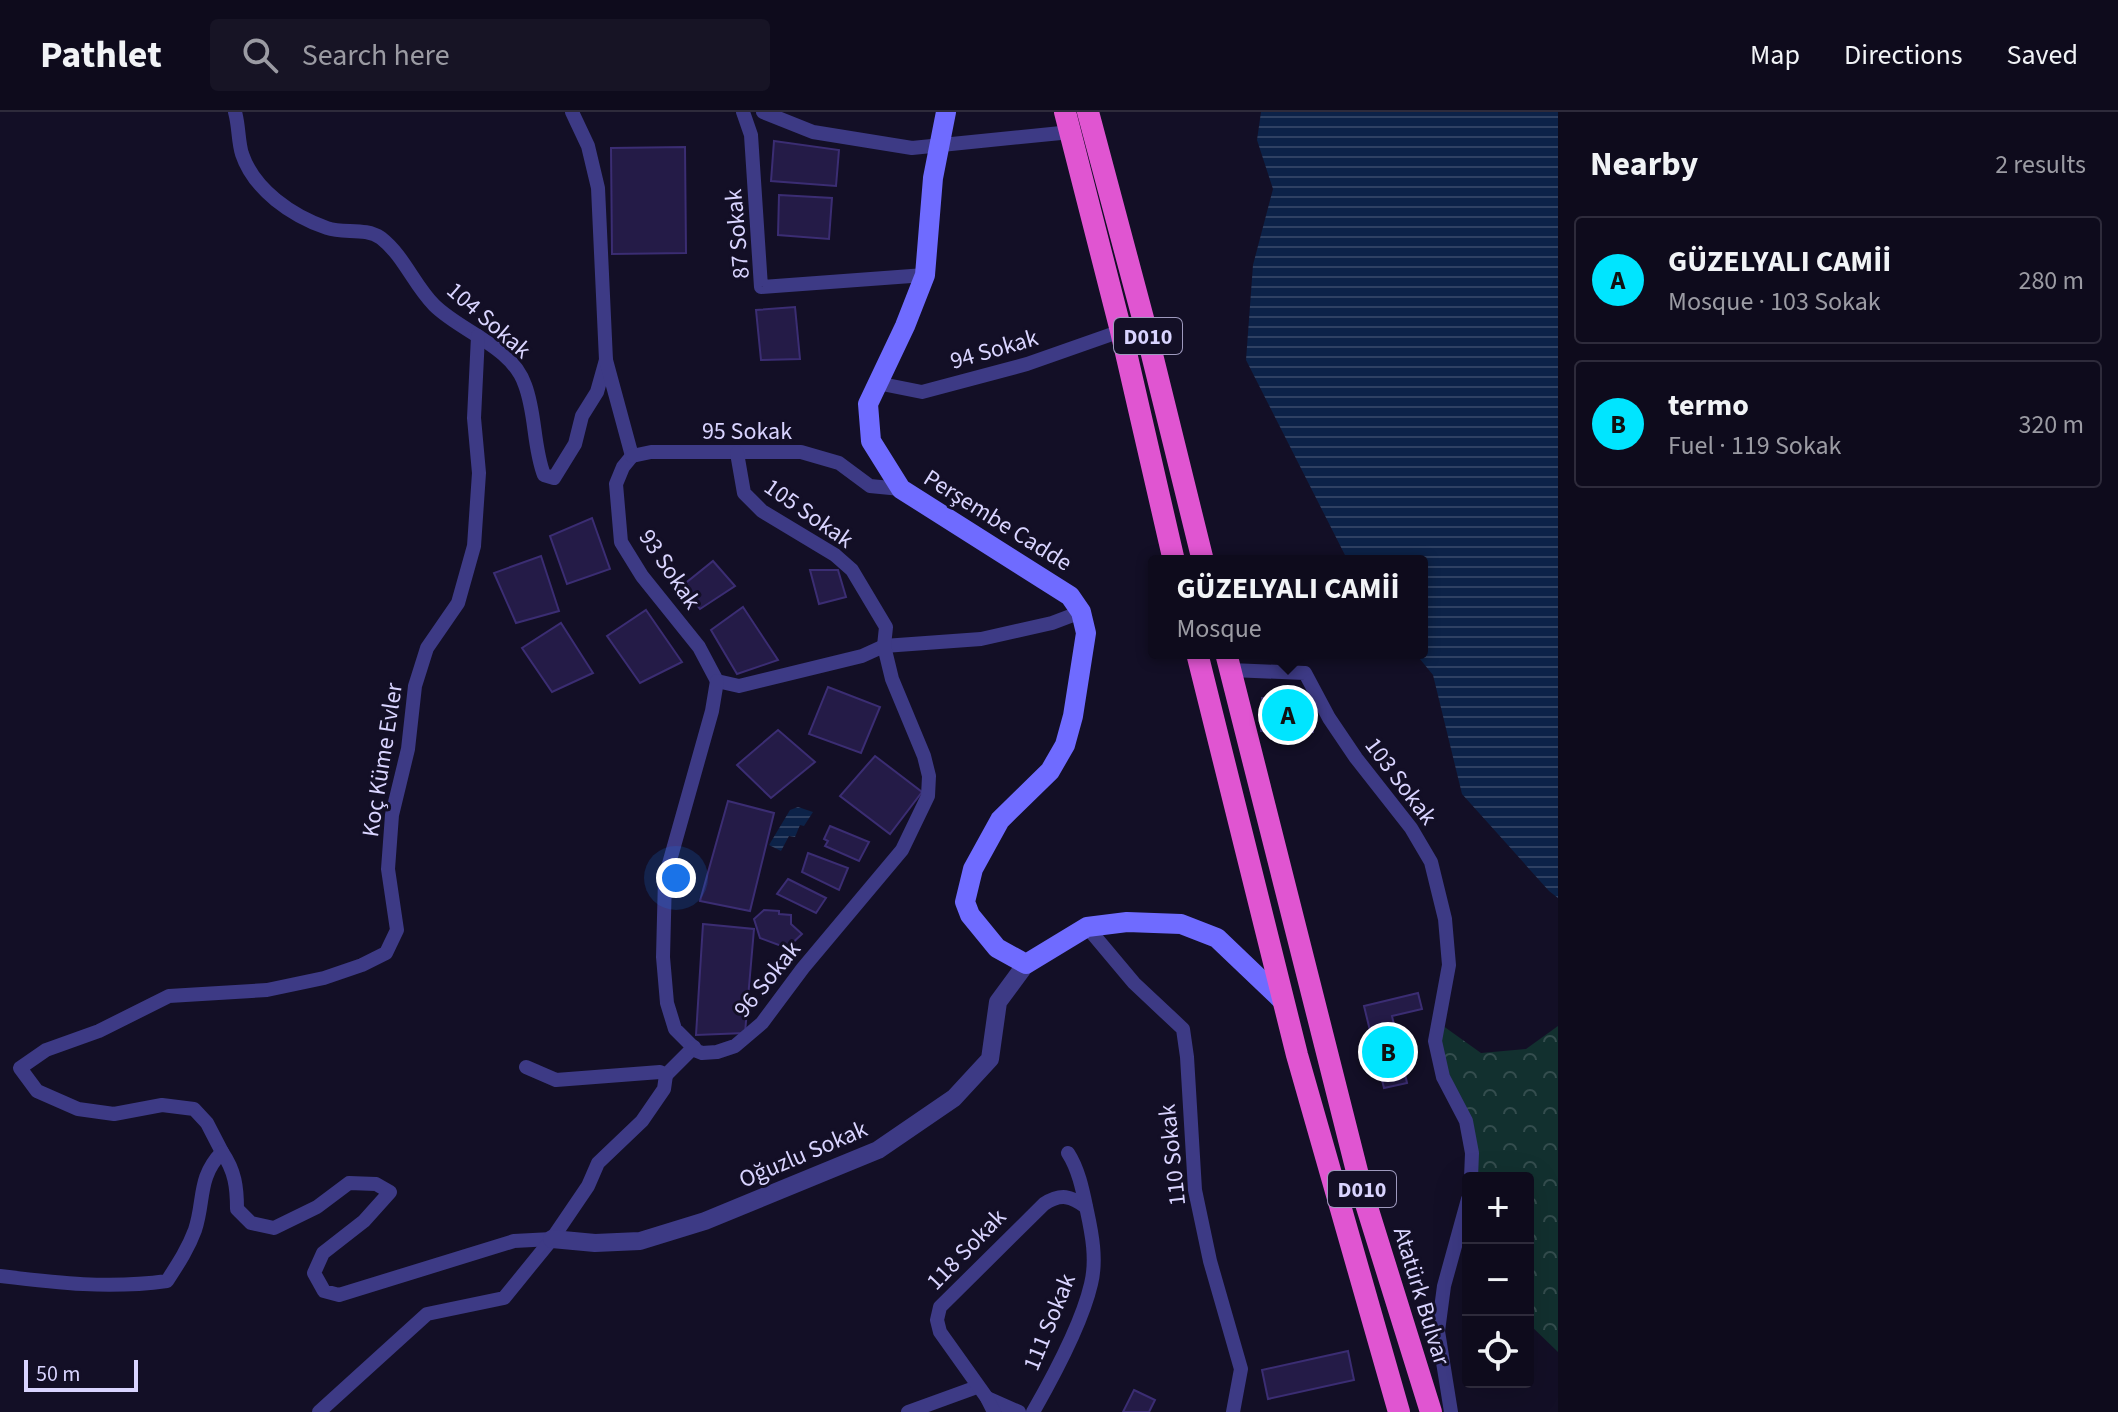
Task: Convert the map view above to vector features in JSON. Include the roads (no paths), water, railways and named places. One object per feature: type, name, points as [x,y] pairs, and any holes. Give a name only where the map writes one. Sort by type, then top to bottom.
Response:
[{"type":"highway","name":"D010","points":[[1088,112],[1202,555]]},
{"type":"highway","points":[[1068,122],[1121,331],[1173,555]]},
{"type":"highway","points":[[1198,659],[1330,1175],[1399,1412]]},
{"type":"highway","name":"Atatürk Bulvar","points":[[1229,662],[1362,1191],[1431,1412]]},
{"type":"main road","name":"Perşembe Cadde","points":[[946,112],[933,178],[925,275],[868,404],[871,441],[901,489],[1070,596],[1081,612]]},
{"type":"main road","points":[[1081,612],[1086,633],[1073,716],[1065,745],[1050,771],[1000,820],[980,854],[966,889],[965,902],[970,915],[997,948],[1026,964],[1087,927],[1127,922],[1181,924],[1217,938],[1284,1002]]},
{"type":"street","name":"104 Sokak","points":[[235,112],[241,152],[250,174],[276,201],[329,229],[360,231],[378,236],[395,252],[434,305],[507,358],[525,383],[538,459],[544,475],[554,478],[575,444],[582,416],[597,392],[606,360]]},
{"type":"street","points":[[572,112],[588,146],[598,188],[606,360],[632,456]]},
{"type":"street","name":"87 Sokak","points":[[743,112],[751,135],[761,287],[925,275]]},
{"type":"street","points":[[763,112],[813,132],[912,148],[1068,122]]},
{"type":"street","points":[[1097,112],[1101,166]]},
{"type":"street","name":"94 Sokak","points":[[877,383],[922,392],[1027,364],[1121,331]]},
{"type":"street","name":"Koç Küme Evler","points":[[478,336],[474,418],[479,473],[474,546],[458,603],[427,648],[415,686],[408,749],[392,815],[388,869],[397,930],[386,953],[324,978],[267,990],[169,996],[99,1031],[46,1050],[20,1068],[37,1091],[78,1109],[114,1114],[162,1105],[194,1109],[207,1123],[232,1167],[237,1188],[237,1209],[251,1223],[274,1228],[317,1207],[349,1183],[376,1184],[390,1192],[364,1221],[323,1253],[314,1273],[324,1291],[339,1295],[514,1241],[552,1239]]},
{"type":"street","name":"95 Sokak","points":[[632,456],[651,452],[801,452],[839,463],[870,486],[901,489]]},
{"type":"street","name":"105 Sokak","points":[[737,453],[744,493],[762,511],[835,555],[852,570],[886,627],[884,646]]},
{"type":"street","name":"93 Sokak","points":[[632,456],[616,484],[621,542],[642,576],[699,647],[717,681]]},
{"type":"street","points":[[319,1412],[427,1314],[504,1298],[552,1239],[588,1186],[598,1163],[642,1121],[664,1089],[666,1075],[694,1047],[675,1029],[667,1003],[663,957],[665,878],[712,711],[717,681],[739,686],[862,656],[884,646],[981,639],[1052,623],[1081,612]]},
{"type":"street","name":"96 Sokak","points":[[694,1047],[702,1053],[735,1046],[762,1023],[803,968],[902,850],[918,821],[928,796],[929,776],[924,756],[892,679],[884,646]]},
{"type":"street","name":"103 Sokak","points":[[1229,662],[1305,673],[1329,718],[1411,828],[1431,862],[1445,919],[1449,965],[1435,1041],[1443,1077],[1466,1121],[1472,1153],[1471,1172]]},
{"type":"street","name":"110 Sokak","points":[[1087,927],[1134,983],[1183,1029],[1195,1190],[1210,1261],[1241,1369],[1233,1412]]},
{"type":"street","name":"Oğuzlu Sokak","points":[[552,1239],[595,1243],[640,1241],[705,1221],[878,1150],[954,1098],[990,1059],[998,1002],[1026,964]]},
{"type":"street","points":[[526,1067],[556,1080],[650,1072],[666,1075]]},
{"type":"street","points":[[0,1276],[98,1286],[167,1281],[185,1254],[196,1227],[203,1182],[212,1162],[222,1152]]},
{"type":"street","name":"111 Sokak","points":[[1033,1412],[1061,1357],[1091,1283],[1093,1246],[1075,1164],[1068,1153]]},
{"type":"street","name":"118 Sokak","points":[[986,1399],[940,1332],[937,1320],[940,1307],[1054,1197],[1071,1196],[1086,1207]]},
{"type":"street","points":[[1451,1412],[1438,1331],[1444,1286],[1462,1221]]},
{"type":"street","points":[[908,1412],[986,1399],[1019,1412]]},
{"type":"water","points":[[1261,112],[1558,112],[1558,898],[1462,794],[1433,675],[1420,659],[1428,659],[1428,555],[1345,555],[1246,360],[1253,265],[1273,189],[1257,140]]},
{"type":"water","points":[[798,807],[813,812],[804,826],[800,825],[795,837],[789,836],[781,851],[769,845],[790,810]]},
{"type":"place","name":"GÜZELYALI CAMİİ","points":[[1288,715]]},
{"type":"place","name":"termo","points":[[1388,1052]]}]
